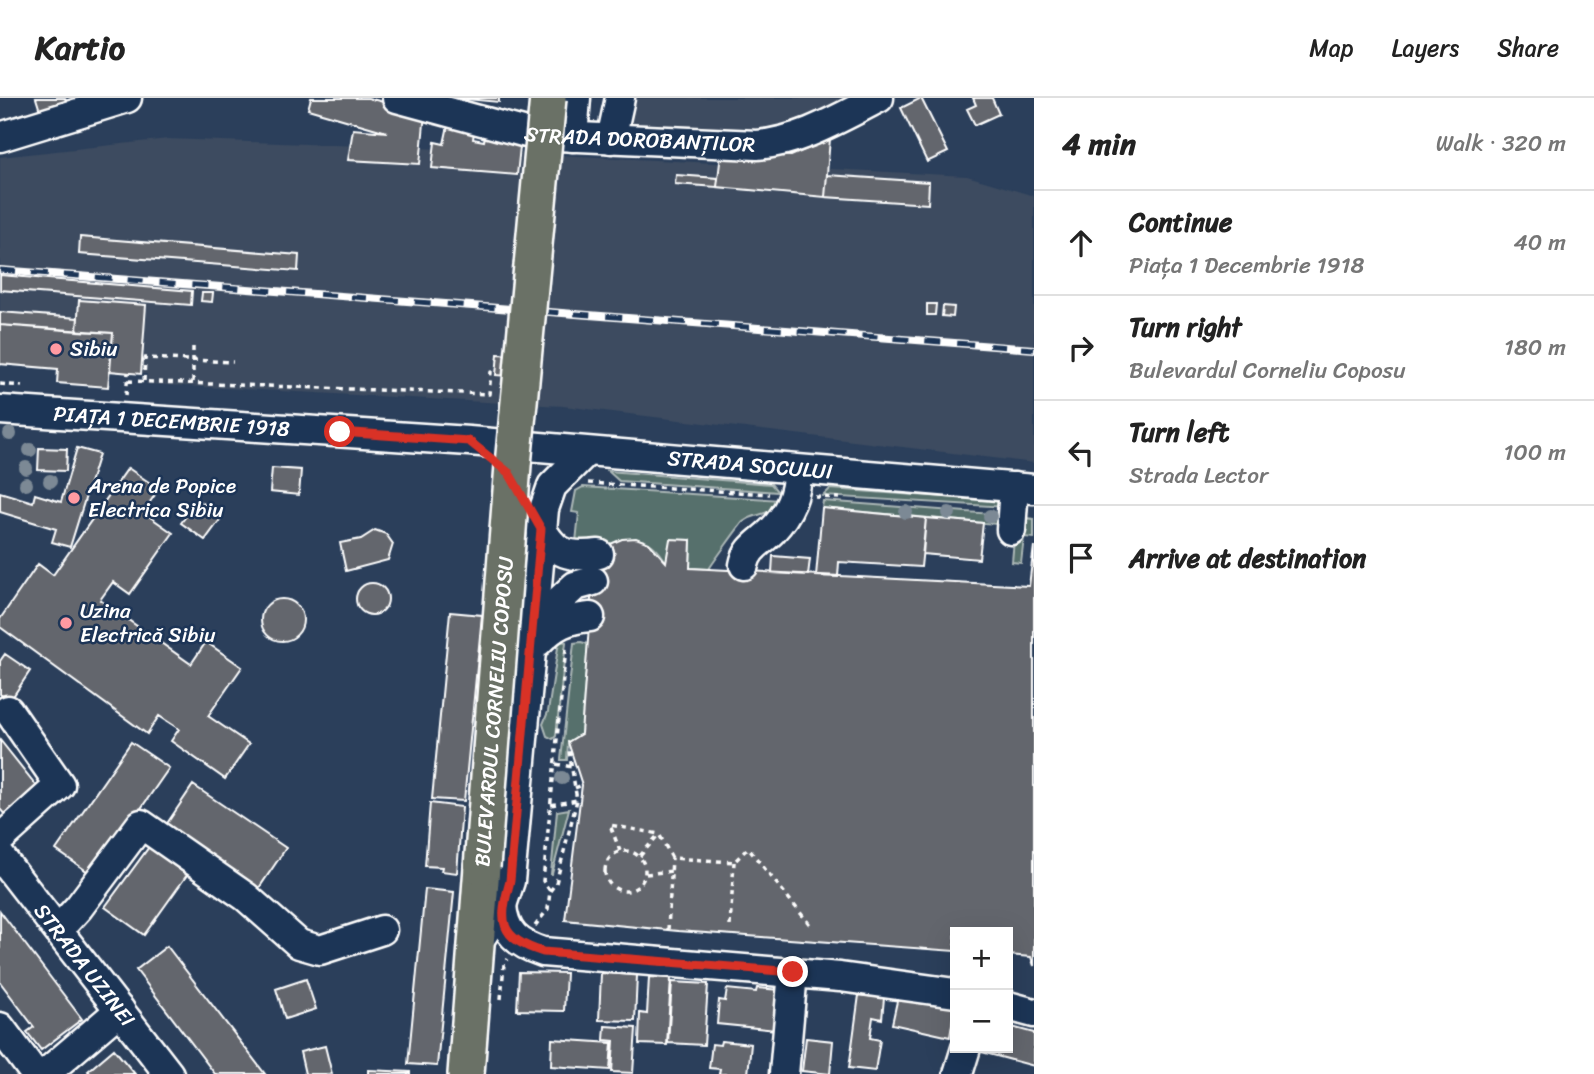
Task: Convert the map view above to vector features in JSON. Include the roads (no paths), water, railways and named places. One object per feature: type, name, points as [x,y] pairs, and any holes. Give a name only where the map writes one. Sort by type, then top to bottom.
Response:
[{"type":"main road","name":"BULEVARDUL CORNELIU COPOSU","points":[[467,1074],[513,465],[548,98]]},
{"type":"street","points":[[0,137],[127,98]]},
{"type":"street","name":"STRADA DOROBANȚILOR","points":[[397,98],[534,135],[757,145],[783,143],[807,134],[879,98]]},
{"type":"street","points":[[573,137],[576,98]]},
{"type":"street","points":[[611,139],[621,98]]},
{"type":"street","name":"PIAȚA 1 DECEMBRIE 1918","points":[[0,410],[469,441]]},
{"type":"street","points":[[469,441],[509,473],[553,547],[596,568],[575,586],[534,635]]},
{"type":"street","name":"STRADA SOCULUI","points":[[469,441],[586,452],[797,482],[1024,488]]},
{"type":"street","name":"BULEVARDUL CORNELIU COPOSU","points":[[476,945],[502,905],[510,881],[544,509],[552,486],[586,452]]},
{"type":"street","points":[[486,609],[498,464]]},
{"type":"street","points":[[744,565],[748,551],[773,530],[797,482]]},
{"type":"street","points":[[1011,530],[1024,488]]},
{"type":"street","points":[[534,635],[580,618]]},
{"type":"street","points":[[0,839],[60,785],[8,710]]},
{"type":"street","points":[[58,930],[79,907],[141,824],[246,897],[309,950],[320,950],[382,930]]},
{"type":"street","name":"STRADA UZINEI","points":[[4,869],[58,930],[169,1074]]},
{"type":"street","points":[[502,905],[507,930],[521,943],[543,952],[793,972],[950,992]]},
{"type":"street","points":[[784,1074],[793,972]]},
{"type":"street","points":[[1013,1007],[1034,1013]]},
{"type":"street","points":[[45,1074],[120,1010]]},
{"type":"street","points":[[0,1027],[35,1074]]},
{"type":"street","points":[[958,1074],[964,1053]]},
{"type":"railway","points":[[0,270],[1034,349]]},
{"type":"place","name":"Sibiu","points":[[56,349]]},
{"type":"place","name":"Arena de Popice Electrica Sibiu","points":[[74,498]]},
{"type":"place","name":"Uzina Electrică Sibiu","points":[[66,623]]}]
